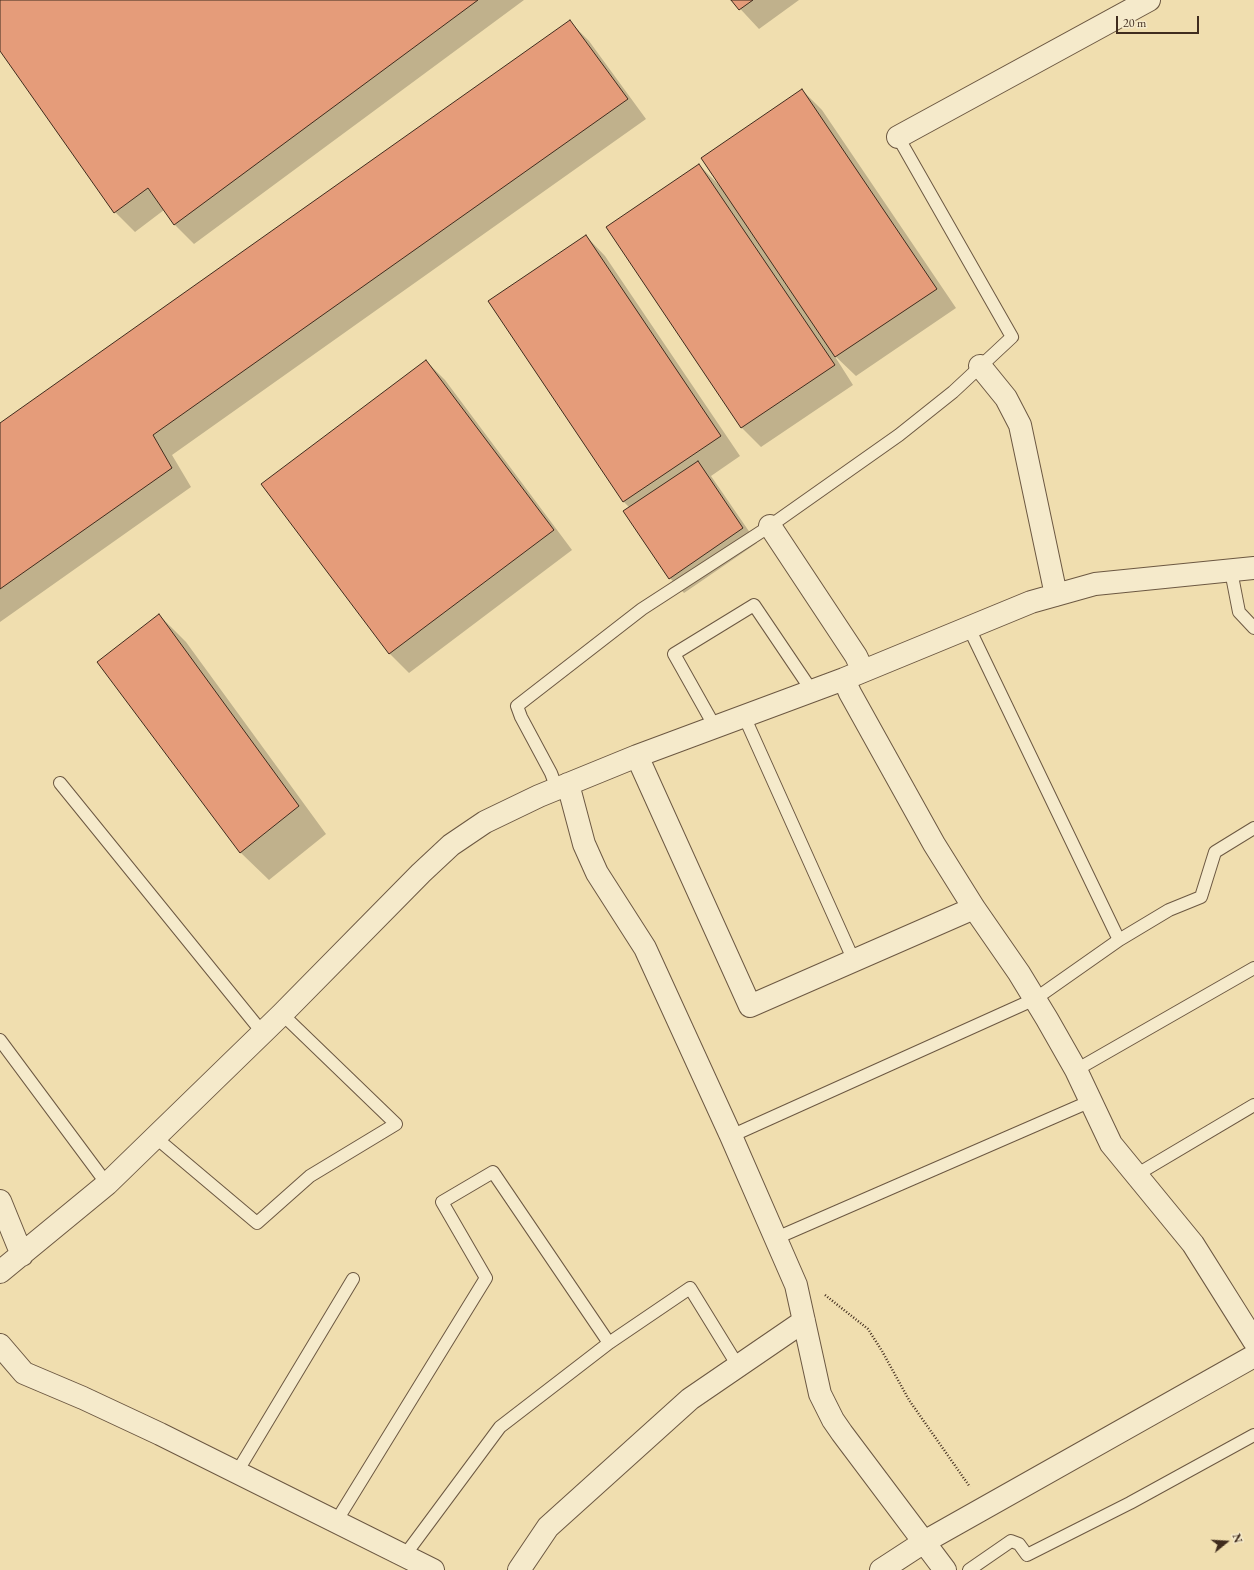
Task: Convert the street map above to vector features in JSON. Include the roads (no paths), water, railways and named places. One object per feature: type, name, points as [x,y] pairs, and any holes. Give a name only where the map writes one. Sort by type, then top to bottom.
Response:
[{"type":"street","points":[[898,137],[1149,0]]},
{"type":"street","points":[[980,366],[1006,398],[1020,425],[1056,595]]},
{"type":"street","points":[[770,526],[856,656],[850,693],[934,844],[974,908],[1035,999],[1076,1070],[1110,1144],[1193,1244],[1254,1341]]},
{"type":"street","points":[[0,1272],[107,1184],[282,1014],[421,873],[452,845],[485,822],[562,787],[637,756],[853,675],[1030,602],[1096,584],[1231,572],[1254,568]]},
{"type":"street","points":[[637,756],[750,1006],[974,908]]},
{"type":"street","points":[[562,787],[597,873],[645,948],[731,1136],[774,1239],[796,1285],[815,1377],[820,1394],[833,1420],[945,1570]]},
{"type":"street","points":[[0,1201],[22,1255]]},
{"type":"street","points":[[519,1570],[548,1527],[690,1399],[804,1321]]},
{"type":"street","points":[[0,1345],[24,1373],[90,1401],[336,1520],[433,1570]]},
{"type":"street","points":[[881,1570],[924,1542],[1254,1356]]},
{"type":"lane","points":[[562,787],[551,772],[521,717],[517,706],[642,609],[770,526],[898,436],[953,392],[1012,337],[898,137]]},
{"type":"lane","points":[[1231,572],[1239,612],[1254,628]]},
{"type":"lane","points":[[715,727],[674,654],[754,605],[812,691]]},
{"type":"lane","points":[[969,628],[1119,940]]},
{"type":"lane","points":[[744,716],[854,961]]},
{"type":"lane","points":[[60,783],[262,1032]]},
{"type":"lane","points":[[731,1136],[1035,999],[1119,940],[1169,910],[1201,897],[1215,852],[1254,828]]},
{"type":"lane","points":[[1076,1070],[1254,968]]},
{"type":"lane","points":[[155,1137],[257,1223],[310,1176],[396,1124],[282,1014]]},
{"type":"lane","points":[[0,1040],[107,1184]]},
{"type":"lane","points":[[774,1239],[1091,1101]]},
{"type":"lane","points":[[1136,1175],[1254,1105]]},
{"type":"lane","points":[[336,1520],[486,1278],[442,1202],[493,1172],[609,1343]]},
{"type":"lane","points":[[237,1472],[353,1279]]},
{"type":"lane","points":[[405,1555],[500,1428],[609,1343],[690,1288],[738,1366]]},
{"type":"lane","points":[[969,1570],[1011,1541],[1019,1544],[1027,1555],[1130,1504],[1254,1435]]}]
